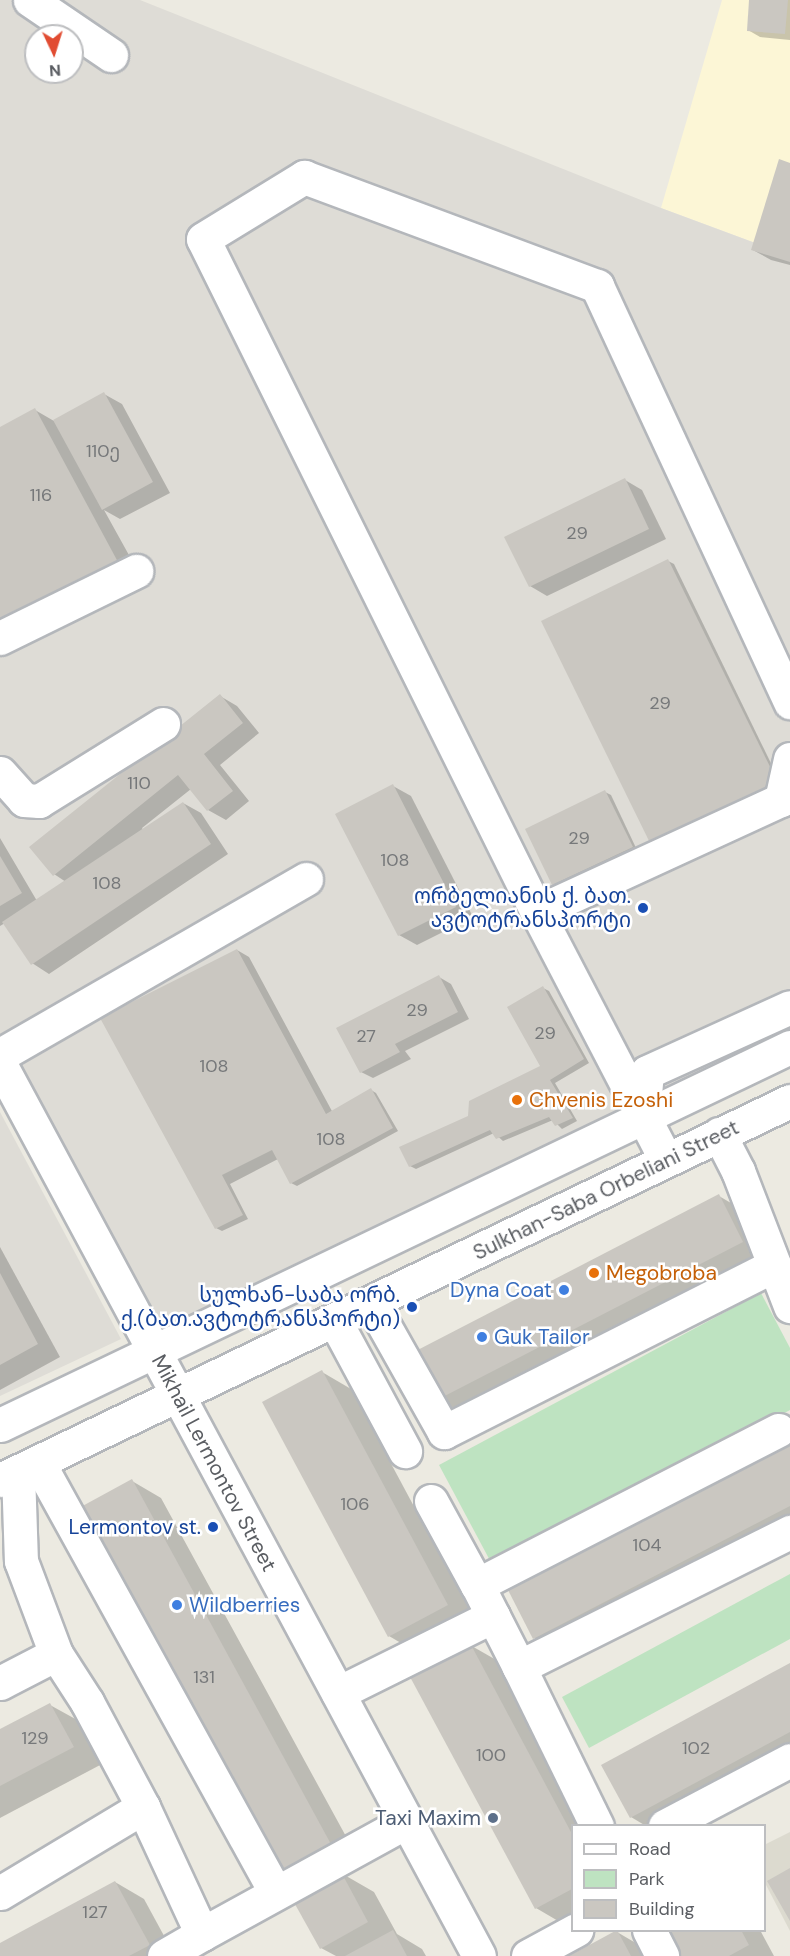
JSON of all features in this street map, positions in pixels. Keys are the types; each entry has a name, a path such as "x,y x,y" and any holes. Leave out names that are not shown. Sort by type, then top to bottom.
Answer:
{"street":[{"path":"30,0 111,56"},
{"path":"666,1160 537,912 203,239 304,177 597,286 790,702"},
{"path":"0,638 136,571"},
{"path":"0,773 24,800 39,801 163,724"},
{"path":"537,912 786,809 790,759"},
{"path":"0,1055 306,879"},
{"path":"643,1116 647,1072 790,1007"},
{"path":"0,1425 790,1047"},
{"name":"Mikhail Lermontov Street","path":"0,1064 479,1956"},
{"name":"Sulkhan-Saba Orbeliani Street","path":"19,1471 372,1304 790,1101"},
{"path":"719,1134 738,1171 790,1306"},
{"path":"372,1304 444,1432 774,1265"},
{"path":"335,1321 405,1451"},
{"path":"477,1585 778,1430"},
{"path":"19,1471 21,1561 56,1654 87,1702 143,1807 202,1934"},
{"path":"19,1471 276,1893"},
{"path":"431,1501 493,1616 596,1824"},
{"path":"519,1667 790,1532"},
{"path":"338,1693 493,1616"},
{"path":"0,1683 56,1654"},
{"path":"669,1824 790,1760"},
{"path":"0,1893 143,1807"},
{"path":"164,1956 406,1822"},
{"path":"528,1956 572,1932"},
{"path":"650,1932 663,1956"}],"shaded area":[{"path":"0,0 140,0 661,208 790,256 790,1038 159,1340 0,1053"},
{"path":"722,0 790,0 790,256 661,208"},
{"path":"0,1112 121,1339 0,1396"},
{"path":"790,1832 790,1931 766,1885 766,1844"}],"green space":[{"path":"761,1293 790,1348 790,1410 494,1568 439,1465"},
{"path":"790,1574 790,1639 589,1748 562,1697"}],"building":[{"path":"749,0 788,0 785,34 747,31"},
{"path":"779,159 790,163 790,262 751,250"},
{"path":"104,392 153,482 102,510 53,420"},
{"path":"35,408 118,562 0,622 0,427"},
{"path":"625,478 649,529 529,587 504,537"},
{"path":"668,559 779,785 652,847 541,621"},
{"path":"220,694 243,723 204,754 233,791 207,811 178,775 53,876 29,847"},
{"path":"393,784 456,907 398,936 335,814"},
{"path":"605,790 633,847 552,885 525,829"},
{"path":"183,802 211,844 31,965 2,922"},
{"path":"0,856 22,893 0,906"},
{"path":"237,949 326,1114 371,1088 393,1128 290,1184 272,1150 222,1175 243,1215 215,1229 100,1018"},
{"path":"439,975 458,1012 395,1044 400,1052 360,1073 336,1028"},
{"path":"543,986 584,1059 550,1080 573,1118 555,1126 549,1117 496,1139 490,1130 409,1167 399,1147 468,1116 469,1101 540,1066 507,1007"},
{"path":"719,1194 743,1242 433,1402 408,1355"},
{"path":"0,1273 38,1344 0,1365"},
{"path":"322,1370 448,1605 388,1637 262,1402"},
{"path":"790,1437 790,1506 533,1639 505,1584"},
{"path":"132,1479 332,1846 277,1876 77,1509"},
{"path":"470,1643 571,1832 571,1890 535,1909 409,1675"},
{"path":"790,1663 790,1732 630,1818 601,1765"},
{"path":"50,1703 74,1747 0,1786 0,1729"},
{"path":"790,1868 790,1921 767,1881"},
{"path":"340,1870 368,1922 320,1949 291,1897"},
{"path":"115,1881 150,1945 129,1956 0,1956 0,1943"},
{"path":"393,1930 407,1956 345,1956"},
{"path":"613,1932 618,1932 631,1956 569,1956"},
{"path":"663,1932 742,1932 749,1945 729,1956 676,1956"}],"place":[{"name":"ორბელიანის ქ. ბათ. ავტოტრანსპორტი","path":"643,908"},
{"name":"Chvenis Ezoshi","path":"517,1100"},
{"name":"Megobroba","path":"594,1273"},
{"name":"Dyna Coat","path":"564,1290"},
{"name":"სულხან-საბა ორბ. ქ.(ბათ.ავტოტრანსპორტი)","path":"412,1307"},
{"name":"Guk Tailor","path":"482,1337"},
{"name":"Lermontov st.","path":"213,1527"},
{"name":"Wildberries","path":"177,1605"},
{"name":"Taxi Maxim","path":"493,1818"}]}
